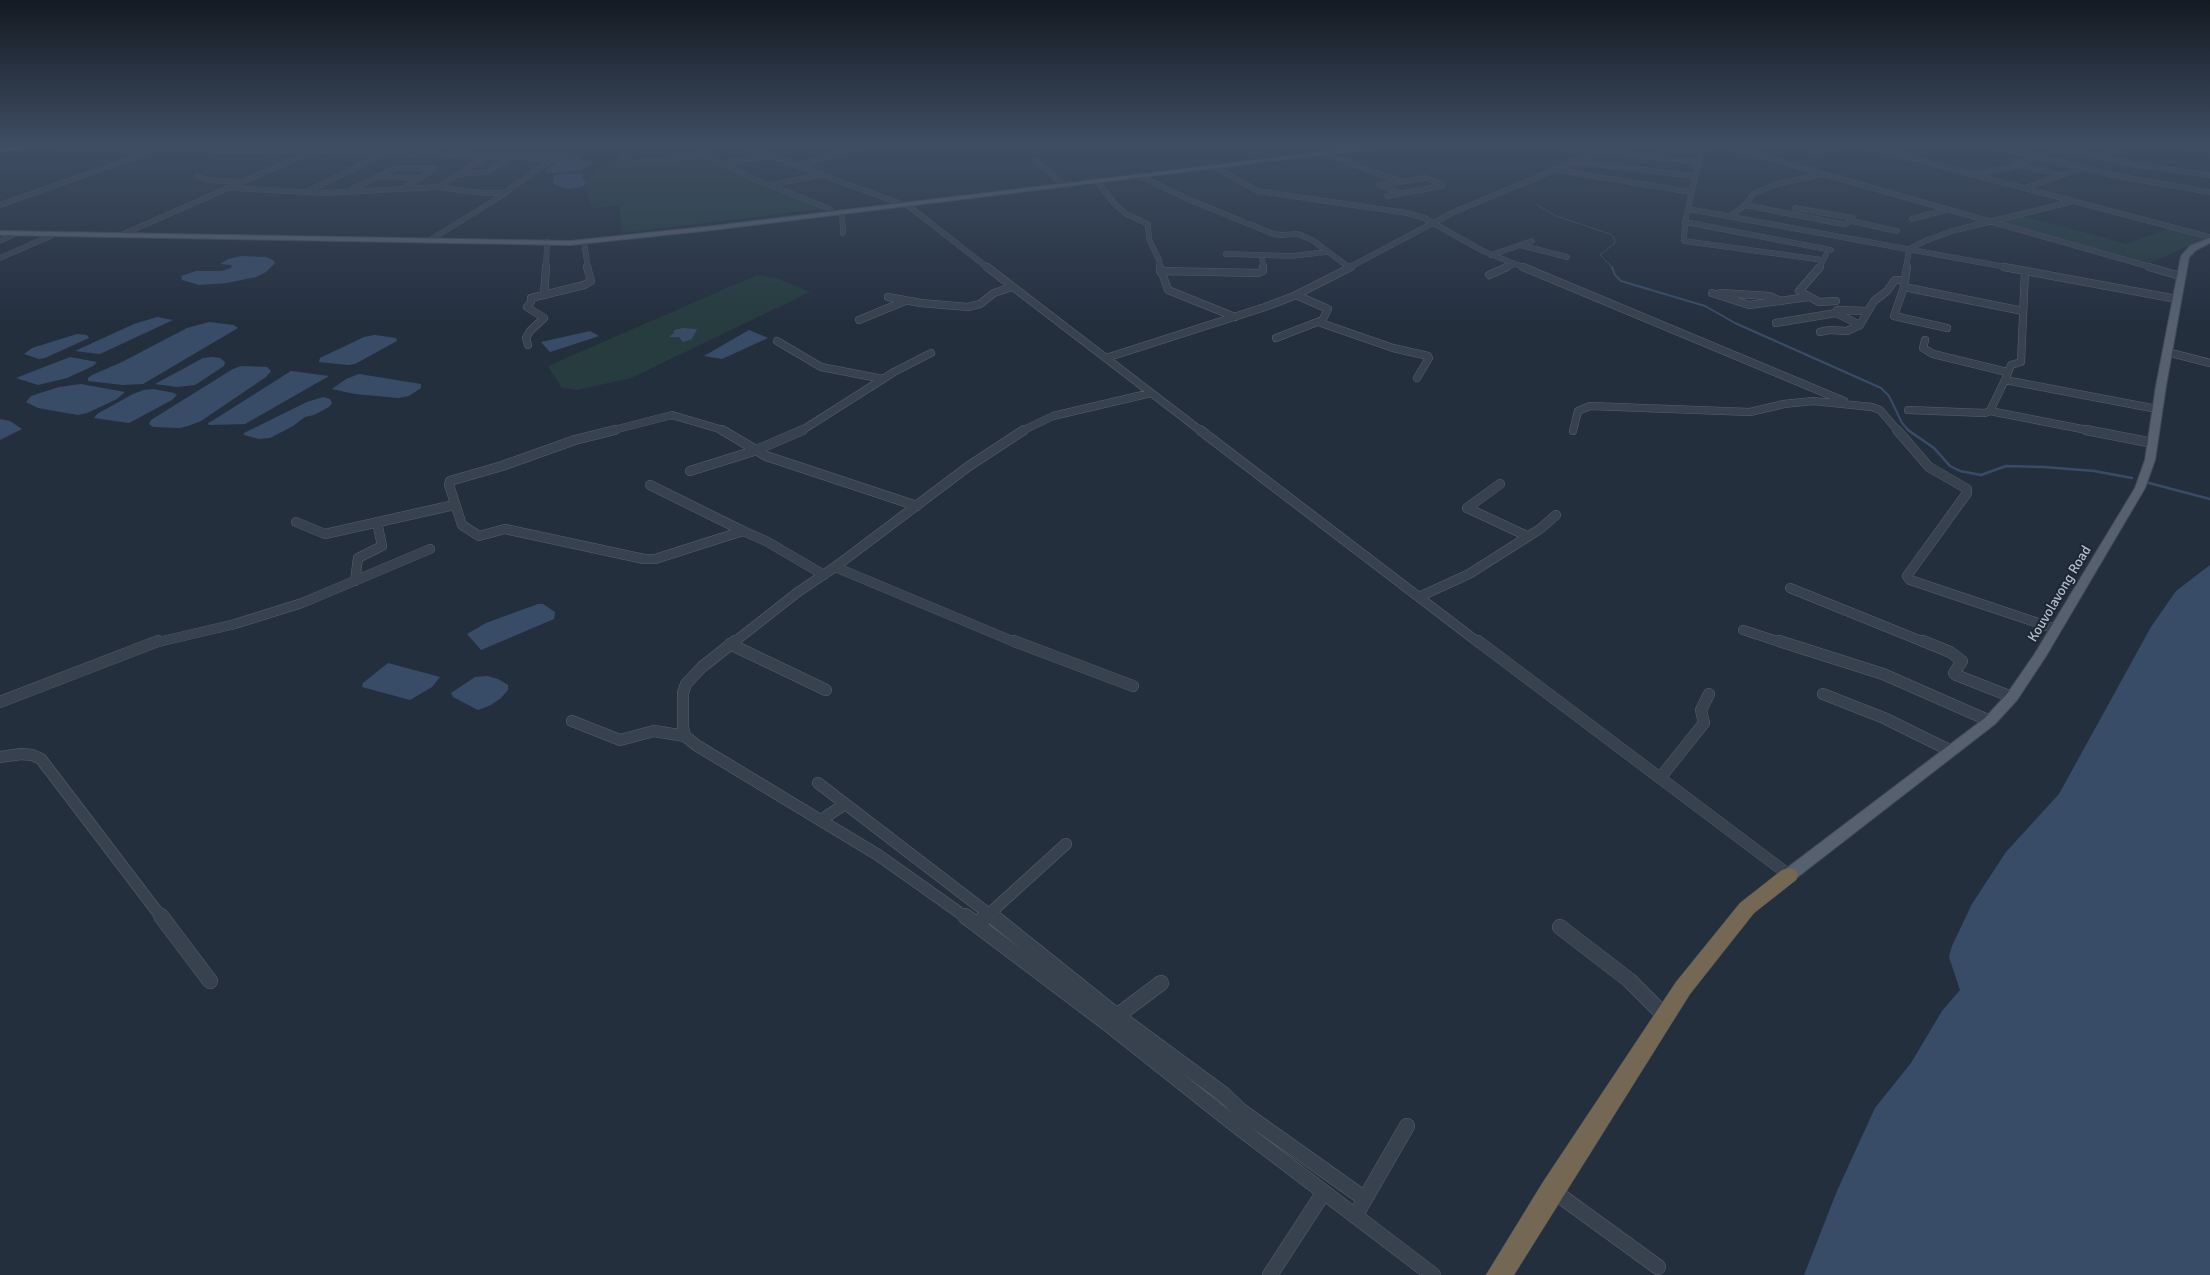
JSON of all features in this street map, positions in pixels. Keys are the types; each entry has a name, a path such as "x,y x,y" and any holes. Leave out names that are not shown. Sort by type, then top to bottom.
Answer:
{"highway":[{"path":"1499,1275 1683,988 1747,908 1789,875"}],"main road":[{"path":"0,233 584,242 916,202"},
{"name":"Kouvolavong Road","path":"1789,875 1990,721 2012,697 2056,629 2140,488 2150,460 2180,276 2186,253 2210,238"}],"street":[{"path":"121,235 196,202"},
{"path":"430,240 490,202"},
{"path":"814,202 830,209 832,213"},
{"path":"899,202 910,207 1419,597 1789,875"},
{"path":"1114,202 1126,214 1148,224 1149,239 1159,260 1160,271 1168,290 1235,317"},
{"path":"1196,202 1271,233 1280,235 1298,234 1350,268"},
{"path":"1336,202 1407,213 1434,223 1491,255 1854,406"},
{"path":"1106,358 1235,317 1296,295 1454,212 1477,202"},
{"path":"1683,250 1685,222 1689,202"},
{"path":"1920,202 2180,276"},
{"path":"1909,249 1925,241 1969,227 2068,202"},
{"path":"2080,202 2210,238"},
{"path":"1731,216 1746,203 1837,223 1846,224 1851,221 1898,231"},
{"path":"1688,208 2177,299"},
{"path":"1912,219 1946,210"},
{"path":"842,212 843,233"},
{"path":"1685,222 1831,250"},
{"path":"1957,223 1969,227"},
{"path":"0,241 16,233"},
{"path":"0,258 55,234"},
{"path":"1836,301 1819,302 1799,290 1819,269 1822,260 1840,236"},
{"path":"1491,255 1532,241"},
{"path":"1684,241 1822,260"},
{"path":"544,295 548,242"},
{"path":"528,345 526,338 530,331 544,318 526,306 531,302 531,298 590,283 591,275 584,254 584,242"},
{"path":"1520,245 1567,257"},
{"path":"1909,249 1904,284 1894,316 1947,328"},
{"path":"1226,254 1292,256 1326,252"},
{"path":"1160,271 1258,273 1263,271 1262,255"},
{"path":"1489,275 1516,264"},
{"path":"1990,411 2011,365 2021,362 2026,271"},
{"path":"1820,332 1846,331 1860,325 1874,301 1887,291 1895,280 1904,284 2023,310"},
{"path":"888,297 958,308 975,307 994,294 1012,286"},
{"path":"1782,301 1765,295 1712,293 1749,305 1782,301 1809,297"},
{"path":"1296,295 1328,308 1320,322"},
{"path":"858,320 905,301"},
{"path":"1776,323 1836,313 1838,310 1868,311"},
{"path":"1836,313 1860,325"},
{"path":"1276,338 1320,322 1393,348 1428,356 1429,358 1417,378"},
{"path":"1925,340 1923,348 1933,354 2007,372"},
{"path":"778,341 803,358 822,367 884,379"},
{"path":"2167,352 2210,363"},
{"path":"690,471 754,451 798,433 884,379 931,353"},
{"path":"2005,380 2157,409"},
{"path":"685,736 682,693 686,684 702,667 730,644 969,466 1030,426 1053,416 1151,393"},
{"path":"1573,431 1578,411 1590,406 1750,412 1798,402 1813,401 1880,410 1929,467 1937,474 1967,489 1967,493 1907,576 1910,580 2056,629"},
{"path":"1908,410 1977,414 1990,411 2153,443"},
{"path":"743,531 663,558 644,559 505,529 479,536 462,525 449,485 456,478 496,468 575,440 665,416 678,416 726,431 754,451 917,506"},
{"path":"1500,484 1467,508 1527,536"},
{"path":"650,485 766,541 824,574"},
{"path":"296,522 325,534 454,505"},
{"path":"1419,597 1469,574 1527,536 1540,530 1556,515"},
{"path":"355,581 358,558 382,546 377,522"},
{"path":"0,702 159,640 206,632 302,603 430,549"},
{"path":"835,567 1032,649 1133,686"},
{"path":"1790,588 1950,652 1962,661 1954,673 1956,675 2012,697"},
{"path":"1743,630 1883,674 1990,721"},
{"path":"730,644 826,690"},
{"path":"1660,778 1704,723 1701,710 1709,694"},
{"path":"1823,694 1884,718 1951,751"},
{"path":"572,721 620,740 654,731 685,736 696,745 878,855 976,926 1223,1094 1237,1117 1324,1192 1433,1275"},
{"path":"0,757 21,754 32,755 41,759 210,982"},
{"path":"818,783 989,914 1112,1020"},
{"path":"821,820 845,804"},
{"path":"976,926 1066,844"},
{"path":"1560,927 1629,980 1665,1016"},
{"path":"1112,1020 1161,982"},
{"path":"1237,1117 1366,1199"},
{"path":"1355,1216 1408,1126"},
{"path":"1552,1190 1658,1267"},
{"path":"1270,1275 1324,1192"}],"green space":[{"path":"591,202 811,202 822,209 622,233 619,206 593,208"},
{"path":"2023,216 2127,244 2170,228 2205,239 2147,264 2000,222"},
{"path":"757,275 776,278 810,292 631,378 577,390 562,388 548,366"}],"water":[{"path":"241,256 266,257 275,263 266,272 256,277 227,283 199,285 182,280 181,276 196,271 222,271 231,268 232,265 220,264 228,259"},
{"path":"157,317 173,320 100,354 75,351 134,324"},
{"path":"209,322 234,325 238,328 143,384 123,385 88,381 88,378 92,375 122,362 187,328"},
{"path":"683,328 697,329 692,339 683,342 679,337 669,337 674,333 674,330"},
{"path":"749,330 768,338 722,359 704,356"},
{"path":"590,331 599,336 550,352 541,342"},
{"path":"77,334 87,335 89,338 45,358 39,359 24,354 32,348"},
{"path":"375,335 396,338 397,341 355,364 319,362 320,358 364,337"},
{"path":"70,357 97,362 93,366 67,378 38,385 16,378"},
{"path":"203,358 220,358 225,362 224,366 195,385 177,387 155,384"},
{"path":"241,366 267,367 271,371 266,377 201,421 180,428 153,427 149,424 151,420 233,369"},
{"path":"291,371 329,376 245,424 209,425 208,423"},
{"path":"359,374 421,384 421,388 409,396 398,398 355,394 332,389 346,379"},
{"path":"81,384 125,392 117,399 87,413 78,415 38,408 26,402 31,396 59,387"},
{"path":"153,389 177,395 172,400 129,423 94,418 97,414 133,394"},
{"path":"323,397 330,399 332,403 329,407 314,415 305,417 293,426 270,438 259,439 244,435 244,433 307,402"},
{"path":"0,419 10,421 22,429 0,440"},
{"path":"2210,565 2210,1275 1804,1275 1837,1191 1875,1108 1911,1063 1942,1011 1960,990 1949,957 1952,946 1972,904 2006,852 2059,794 2151,627 2176,591"},
{"path":"538,604 543,604 555,612 554,619 481,650 467,634 486,623"},
{"path":"388,663 440,677 432,687 410,700 362,687 363,683"},
{"path":"487,676 498,679 508,685 508,690 491,705 478,710 453,697 451,693 475,677"}],"waterway":[{"path":"1537,205 1556,216 1610,234 1614,238 1615,243 1600,255 1612,267"},
{"path":"1612,267 1615,275 1621,281 1705,306 1735,323 1881,388 1889,396 1902,423 1908,430"},
{"path":"1908,430 1934,448 1950,466 1960,471 1981,475 2006,466 2044,467 2094,471 2132,478"},
{"path":"2149,483 2210,499"}]}
